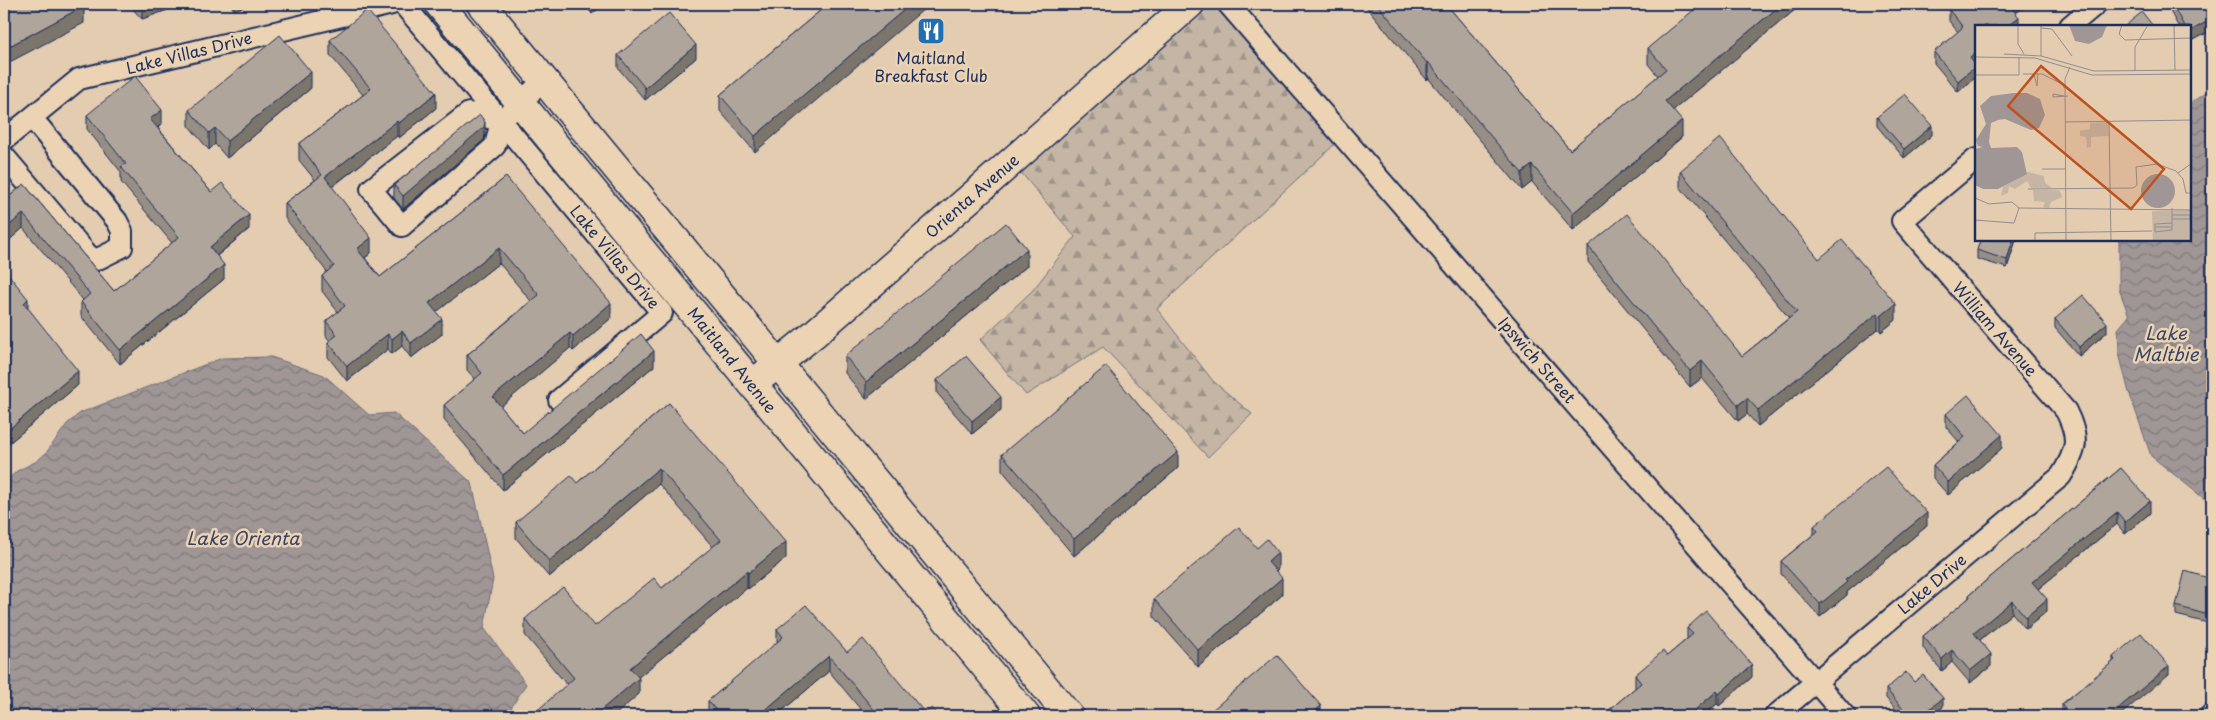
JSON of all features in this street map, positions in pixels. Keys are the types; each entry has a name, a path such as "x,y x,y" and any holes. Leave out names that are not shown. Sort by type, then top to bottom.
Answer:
{"main road":[{"name":"Maitland Avenue","path":"439,4 1026,716"},
{"name":"Maitland Avenue","path":"481,4 779,362 961,588 1068,716"},
{"name":"Orienta Avenue","path":"752,385 896,263 1190,4"}],"street":[{"name":"Lake Villas Drive","path":"4,140 80,79 392,4"},
{"name":"Lake Villas Drive","path":"403,4 662,313 559,400"},
{"name":"Ipswich Street","path":"1228,4 1845,716"},
{"path":"2071,25 2096,4"},
{"path":"502,121 469,113 371,189 402,226 495,146 502,121 544,80"},
{"path":"4,156 88,255 96,260 122,247 122,231 117,221 32,118"},
{"name":"William Avenue","path":"1975,160 1902,221 2066,412 2074,427 2076,443"},
{"name":"Lake Drive","path":"1776,716 2061,476 2073,457 2076,443"}],"green space":[{"path":"1207,4 1215,4 1336,143 1157,309 1213,381 1252,414 1208,457 1103,347 1026,395 980,340 1032,291 1075,237 1019,170"}],"water":[{"name":"Lake Maltbie","path":"2212,89 2212,505 2151,456 2128,389 2119,353 2118,329 2129,316 2119,289 2119,241 2191,241 2191,103"},
{"name":"Lake Orienta","path":"271,357 324,375 369,415 394,413 472,483 493,579 484,628 526,684 506,716 4,716 4,483 17,471 37,461 46,453 67,424 80,413 222,358"}],"building":[{"path":"4,4 83,4 84,6 4,49"},
{"path":"828,4 911,4 755,136 720,95"},
{"path":"1377,4 1446,4 1570,150 1666,69 1648,48 1701,4 1782,4 1665,101 1682,121 1573,213 1532,165 1522,173"},
{"path":"1955,4 2014,4 2010,6 2019,17 2008,25 1975,25 1975,54 1970,58 1975,67 1958,81 1934,52 1963,27 1949,10"},
{"path":"2172,4 2212,4 2212,19 2191,30 2191,25 2183,25"},
{"path":"367,10 436,93 399,123 397,121 325,177 371,238 357,249 380,277 506,177 611,303 573,336 570,333 493,397 523,433 641,334 654,351 503,475 444,405 482,373 467,355 539,295 499,248 429,303 442,319 411,343 402,331 392,339 388,334 347,366 328,342 337,335 326,321 345,306 322,276 334,266 285,203 322,175 299,144 371,89 330,40"},
{"path":"2142,12 2152,25 2126,25"},
{"path":"669,13 696,45 645,88 618,55"},
{"path":"280,35 311,72 227,141 215,128 209,133 189,110"},
{"path":"135,76 162,110 150,119 211,192 222,183 249,215 210,247 224,265 120,350 81,302 90,294 23,214 4,230 4,201 24,184 114,291 179,237 121,167 126,164 87,115"},
{"path":"1905,94 1932,126 1904,149 1877,117"},
{"path":"480,115 485,122 484,127 403,196 394,185"},
{"path":"1720,138 1819,259 1842,240 1896,304 1881,316 1878,313 1758,410 1747,398 1738,405 1702,361 1690,371 1588,246 1627,214 1742,356 1797,312 1680,171"},
{"path":"1006,223 1027,249 866,382 845,356"},
{"path":"1980,241 2013,241 2007,260 1977,250"},
{"path":"4,269 28,299 24,303 78,371 8,430 4,425"},
{"path":"2083,295 2107,323 2079,347 2055,319"},
{"path":"966,356 1001,397 972,421 937,380"},
{"path":"1106,366 1178,452 1074,539 1002,454"},
{"path":"1968,395 2002,435 1948,482 1933,465 1965,437 1946,414"},
{"path":"669,403 786,542 748,573 747,571 630,668 639,678 594,716 531,716 574,678 525,619 563,587 595,626 654,578 662,588 721,540 659,468 549,561 516,522 571,476 577,483"},
{"path":"1886,467 1927,513 1845,580 1847,582 1820,604 1781,561 1818,531 1814,526"},
{"path":"2121,468 2150,501 2125,522 2117,512 2032,582 2047,599 2026,617 2012,601 1974,633 1991,654 1970,671 1952,650 1942,659 1923,636 1970,597 1969,595"},
{"path":"1239,527 1257,548 1267,539 1278,553 1268,562 1282,578 1198,650 1154,599"},
{"path":"2185,571 2212,579 2212,616 2176,606"},
{"path":"806,605 847,652 863,639 925,713 932,708 939,716 871,716 876,712 829,656 758,716 721,716 708,701 783,637 777,629"},
{"path":"1706,611 1752,665 1719,694 1717,691 1688,716 1602,716 1641,683 1635,675 1663,651 1667,656 1693,634 1687,628"},
{"path":"2141,633 2169,666 2109,716 2056,716 2065,708 2062,704 2115,660 2113,657"},
{"path":"1277,655 1321,706 1309,716 1205,716"},
{"path":"1906,672 1914,682 1923,675 1943,698 1921,716 1909,716 1886,689"}],"place":[{"name":"Maitland Breakfast Club","path":"931,31"}]}
